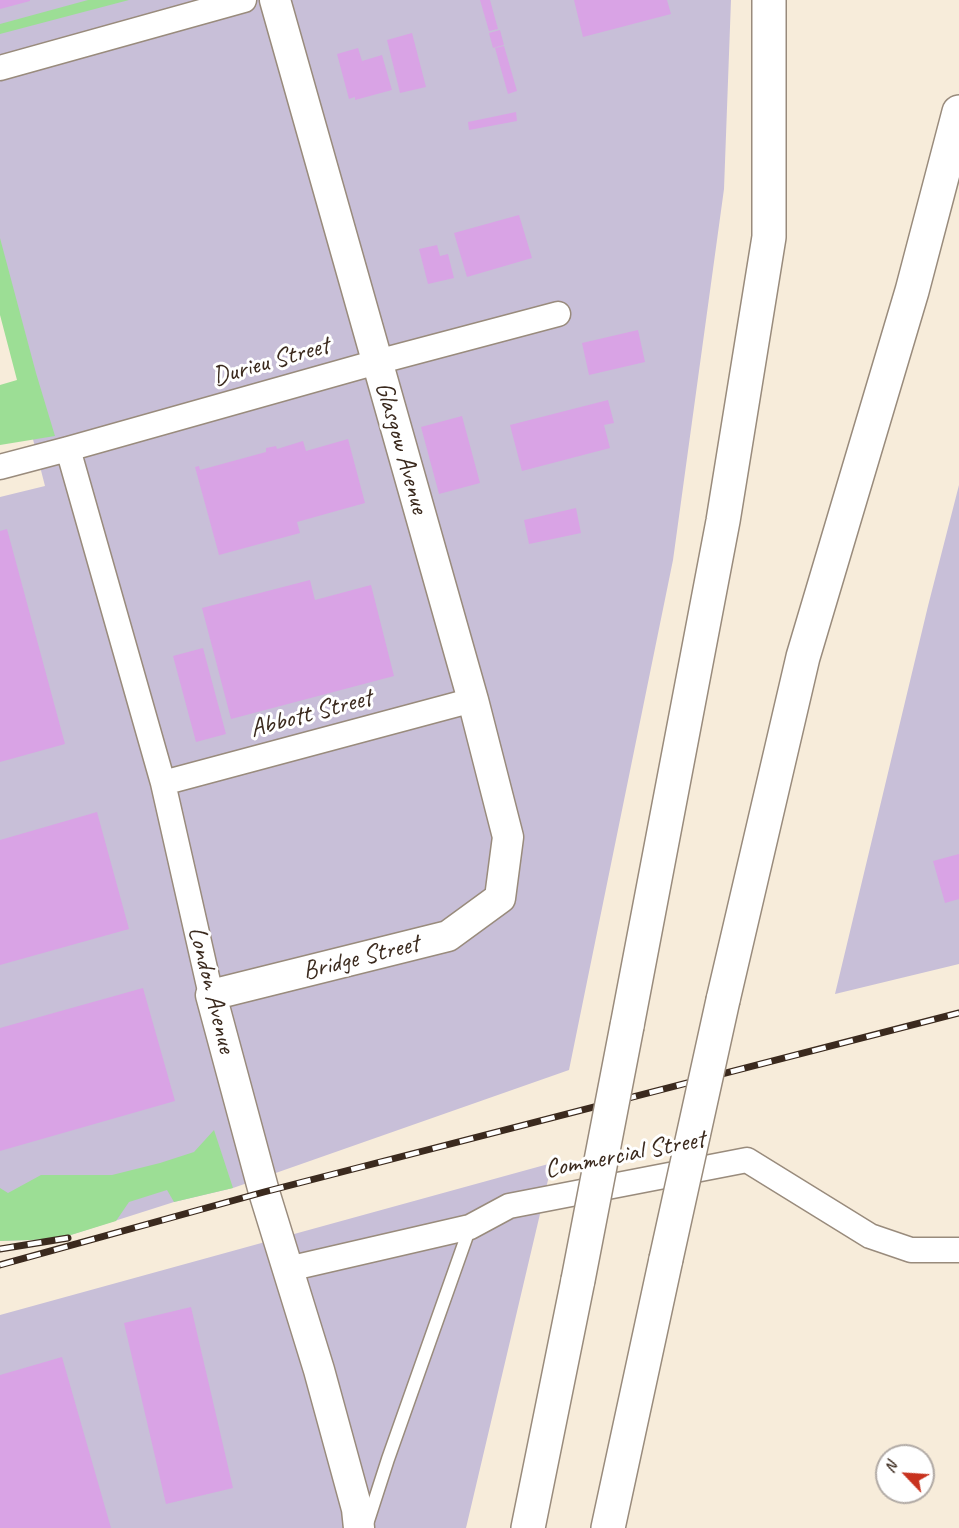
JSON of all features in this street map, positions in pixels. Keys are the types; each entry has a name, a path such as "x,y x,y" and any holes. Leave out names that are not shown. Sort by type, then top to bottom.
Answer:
{"highway":[{"path":"528,1528 578,1280 723,521 769,237 769,0"},
{"path":"608,1528 723,1000 803,657 912,291 959,111"}],"street":[{"path":"0,68 244,0"},
{"name":"Glasgow Avenue","path":"275,0 473,700 508,837 500,898"},
{"name":"Durieu Street","path":"0,467 558,314"},
{"name":"London Avenue","path":"68,449 163,783 211,995 264,1192 322,1380 357,1509 359,1528"},
{"name":"Abbott Street","path":"163,783 473,700"},
{"name":"Bridge Street","path":"211,995 448,936 500,898"},
{"name":"Commercial Street","path":"288,1269 470,1227 509,1206 747,1160 870,1236 911,1250 959,1250"}],"lane":[{"path":"367,1528 470,1227"}],"shaded area":[{"path":"0,0 731,0 724,189 673,560 569,1070 233,1188 174,1202 58,1239 0,1241 0,497 45,486 0,311"},
{"path":"959,485 959,964 835,994 928,606"},
{"path":"552,1163 466,1528 0,1528 0,1315"}],"green space":[{"path":"88,0 129,0 0,34 0,24"},
{"path":"0,238 55,436 0,445 0,385 17,380 0,315"},
{"path":"214,1130 233,1188 174,1202 167,1190 129,1202 116,1221 58,1239 0,1241 0,1188 8,1193 41,1175 112,1175 160,1163 194,1152"}],"building":[{"path":"0,0 30,0 30,1 0,9"},
{"path":"480,0 490,0 498,29 489,31"},
{"path":"574,0 667,0 671,14 583,37"},
{"path":"500,30 504,45 493,48 489,33"},
{"path":"412,33 426,87 400,93 387,40"},
{"path":"504,46 517,91 508,94 495,48"},
{"path":"358,48 362,61 382,55 392,90 355,100 355,97 349,99 337,54"},
{"path":"516,112 517,121 469,130 468,122"},
{"path":"519,215 532,258 467,277 454,233"},
{"path":"437,245 440,256 448,254 454,278 428,284 419,249"},
{"path":"638,330 645,362 589,375 582,343"},
{"path":"608,400 614,423 604,425 610,448 522,471 510,425"},
{"path":"462,416 480,483 439,494 421,427"},
{"path":"348,439 365,503 297,522 300,533 219,555 195,467 199,466 200,470 266,452 266,448 276,446 277,449 303,441 306,451"},
{"path":"576,508 581,533 529,544 524,520"},
{"path":"7,529 65,744 0,762 0,531"},
{"path":"310,580 315,600 371,585 394,676 231,719 202,608"},
{"path":"203,648 226,734 196,742 173,656"},
{"path":"97,812 129,929 0,965 0,840"},
{"path":"959,854 959,899 945,903 933,861"},
{"path":"143,988 175,1101 0,1151 0,1028"},
{"path":"191,1307 233,1488 166,1504 124,1323"},
{"path":"62,1357 111,1528 0,1528 0,1375"}],"railway":[{"path":"0,1265 264,1192 959,1013"},
{"path":"0,1249 68,1238"}]}
